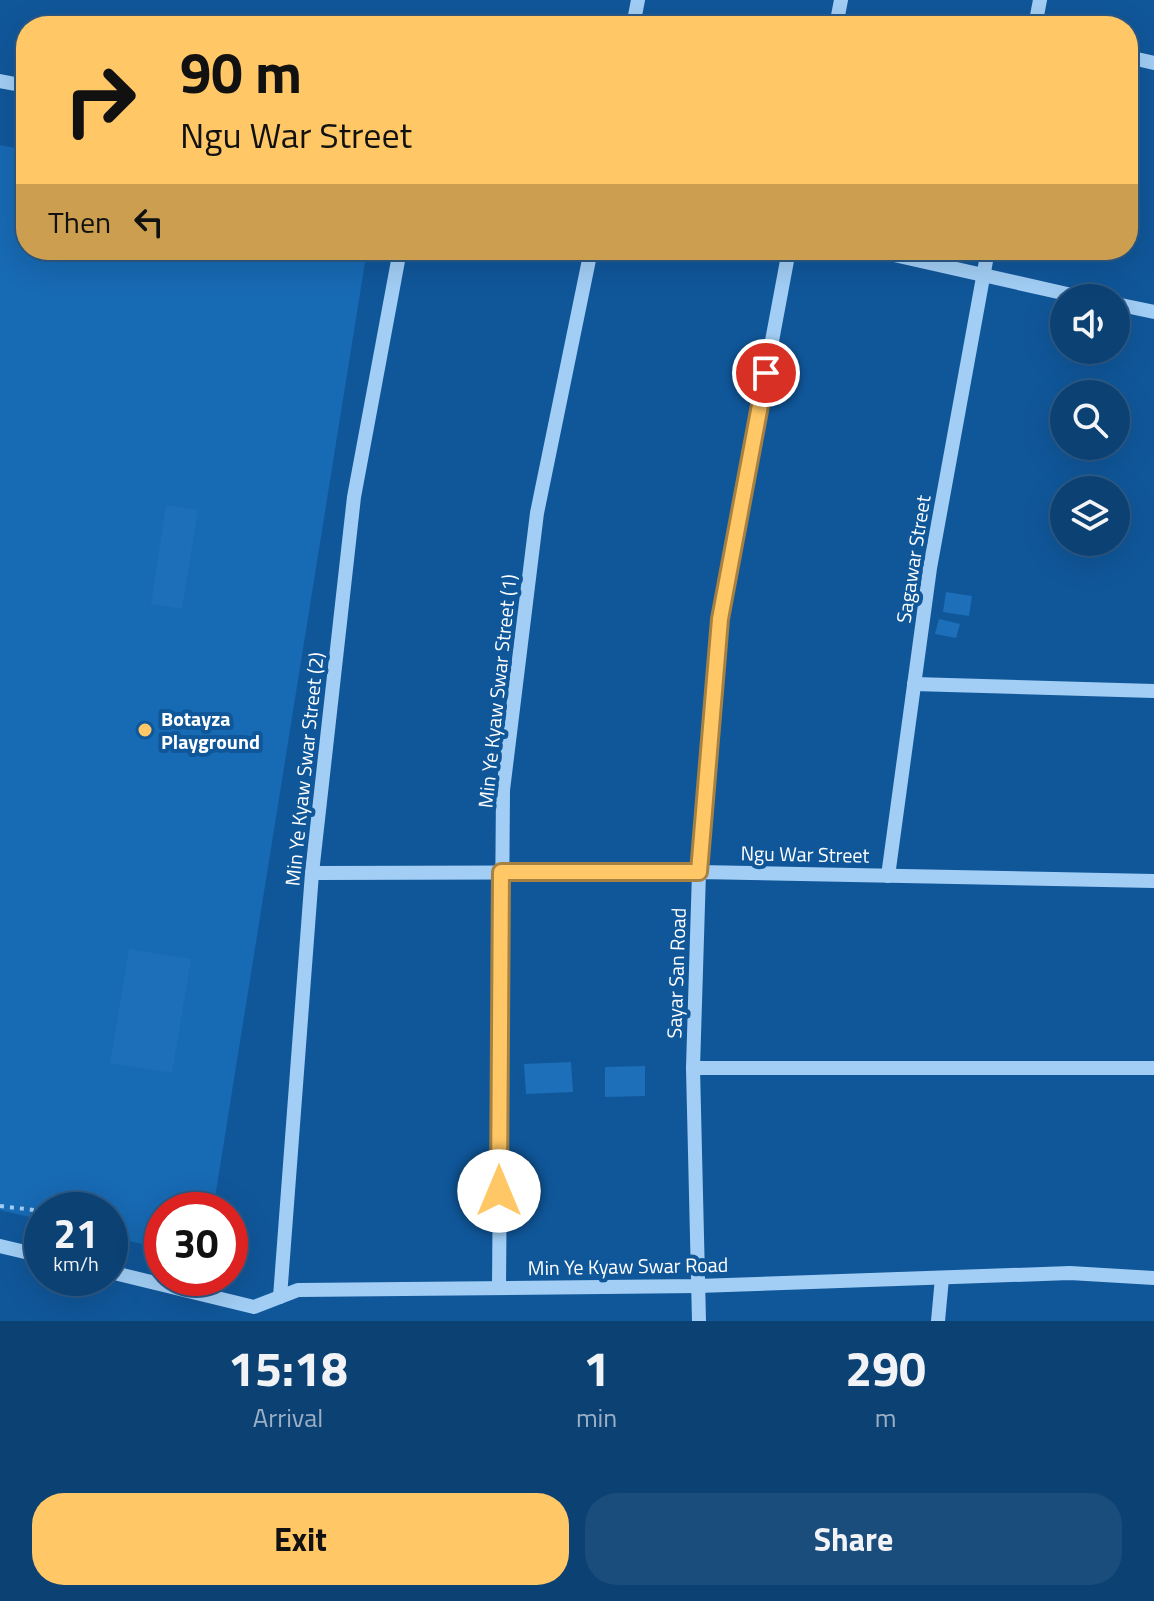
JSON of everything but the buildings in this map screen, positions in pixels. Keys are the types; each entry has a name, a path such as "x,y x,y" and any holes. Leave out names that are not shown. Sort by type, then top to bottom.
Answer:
{"street":[{"name":"Min Ye Kyaw Swar Street (2)","path":"280,1297 312,873 354,497 398,260"},
{"name":"Min Ye Kyaw Swar Street (1)","path":"499,1287 503,790 537,513 589,260"},
{"name":"Sayar San Road","path":"699,1321 693,1068 699,872 720,619 787,260"},
{"path":"913,260 1050,291"},
{"name":"Sagawar Street","path":"888,876 930,568 986,260"},
{"path":"1130,307 1154,312"},
{"path":"914,684 1154,691"},
{"name":"Ngu War Street","path":"312,873 699,872 1154,881"},
{"path":"693,1068 1154,1068"},
{"path":"0,1246 24,1252"},
{"name":"Min Ye Kyaw Swar Road","path":"128,1277 254,1314 280,1297 298,1290 698,1286 1070,1273 1154,1278"},
{"path":"938,1321 942,1278"}],"path":[{"path":"0,1206 24,1209"}],"shaded area":[{"name":"Botayza Playground","path":"0,145 16,148 16,260 365,260 216,1192 144,1192 144,1244 128,1240 128,1192 24,1192 24,1216 0,1210"}],"place":[{"name":"Botayza Playground","path":"145,730"}],"route":[{"path":"499,1191 501,872 699,872 720,619 766,373"}]}
